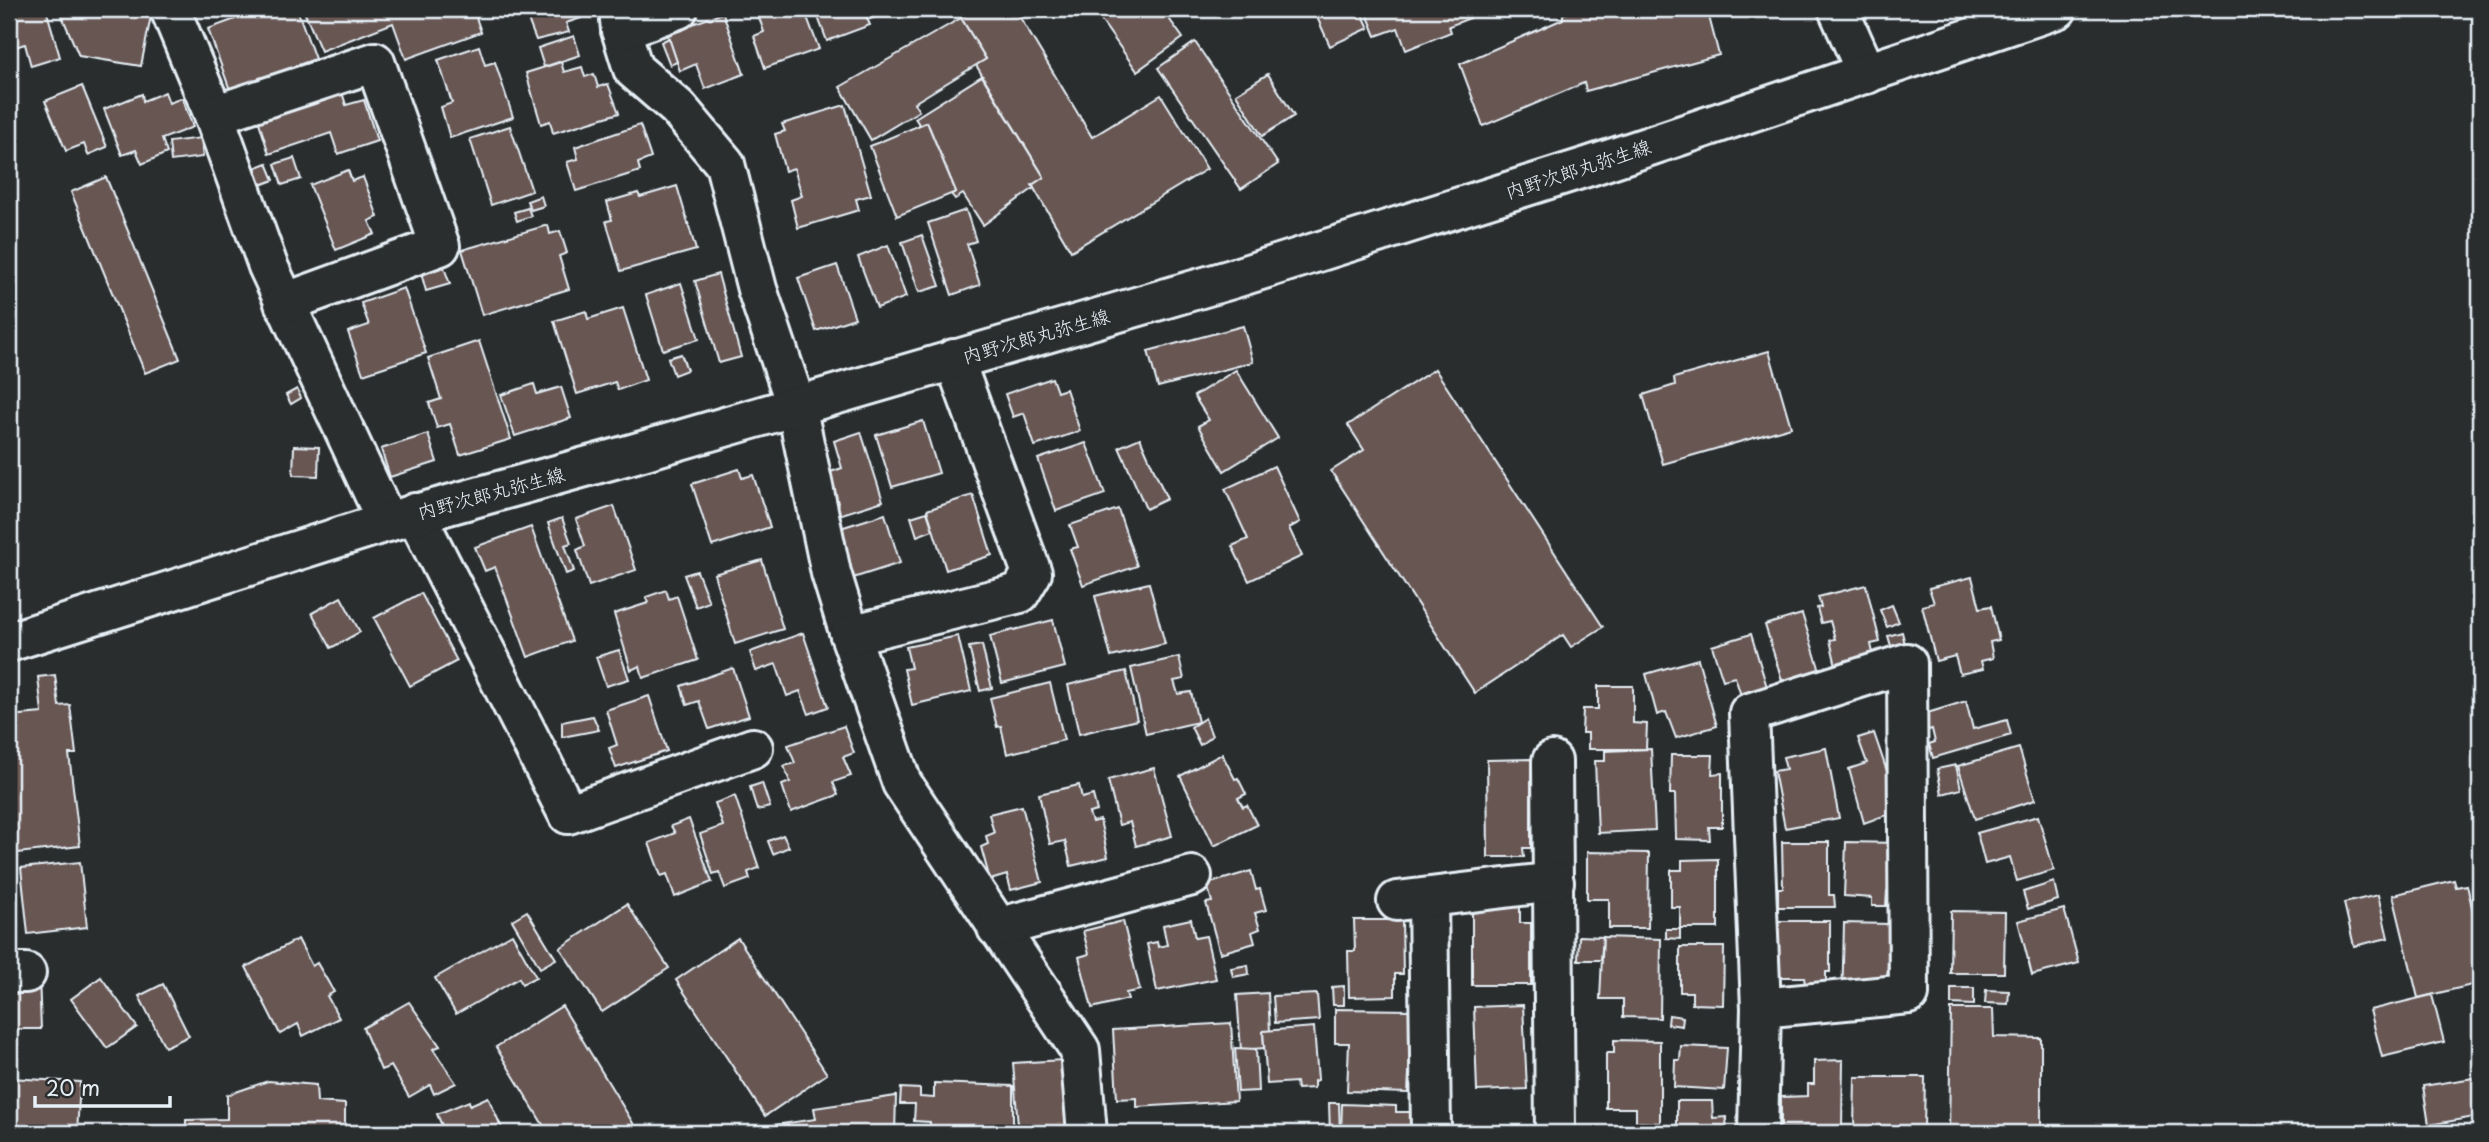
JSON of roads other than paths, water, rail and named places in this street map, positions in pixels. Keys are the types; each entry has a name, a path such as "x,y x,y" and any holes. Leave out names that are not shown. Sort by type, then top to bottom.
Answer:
{"street":[{"path":"170,9 214,115 284,303 401,518 568,814 753,748"},
{"path":"678,9 620,19 633,69 678,108 725,163 757,289 796,405 831,573 902,783 1080,1050 1087,1133"},
{"path":"1838,9 1867,74"},
{"name":"内野次郎丸弥生線","path":"9,642 401,518 632,454 1258,270 1590,166 2057,9"},
{"path":"214,115 375,62 440,246 284,303"},
{"path":"850,635 1020,593 1032,573 954,359"},
{"path":"1758,1133 1760,1008 1749,713 1907,663 1909,994 1760,1008"},
{"path":"1552,761 1555,1133"},
{"path":"997,928 1192,876"},
{"path":"1431,1133 1413,899 1553,882"}]}
